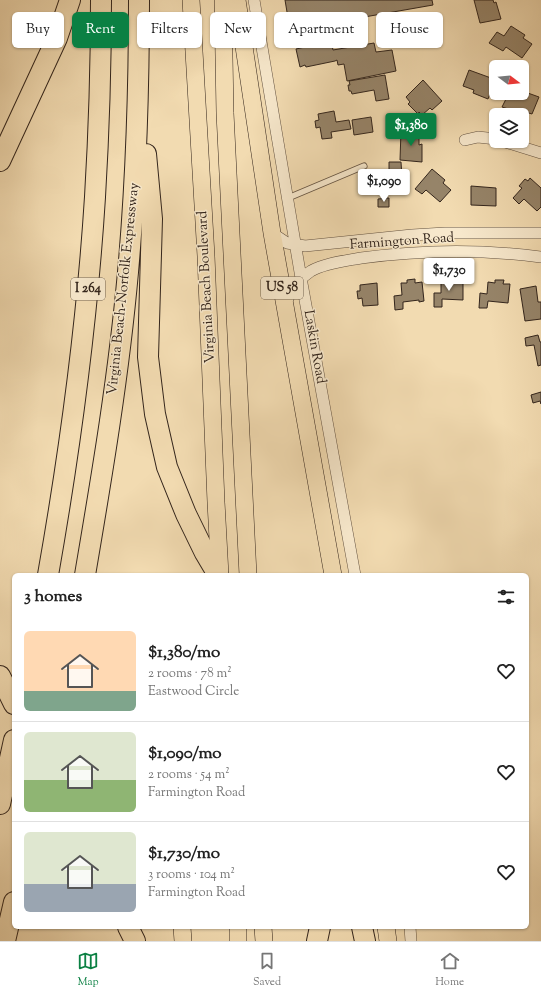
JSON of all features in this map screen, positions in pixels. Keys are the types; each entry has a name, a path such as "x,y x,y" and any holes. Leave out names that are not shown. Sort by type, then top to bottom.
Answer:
{"highway":[{"path":"0,161 57,38 70,0"},
{"name":"I 264","path":"48,573 62,495 89,278 99,120 101,0"},
{"name":"Virginia Beach-Norfolk Expressway","path":"85,573 101,482 128,274 137,145 140,0"},
{"path":"139,71 152,219 148,357 155,414 167,467 186,514 205,553 218,573"},
{"path":"0,676 12,700"},
{"path":"0,804 12,749"},
{"path":"5,941 12,911"},
{"path":"129,929 135,941"},
{"path":"317,941 320,929"},
{"path":"362,929 365,941"}],"main road":[{"name":"Virginia Beach Boulevard","path":"191,0 206,256 219,573"},
{"name":"Virginia Beach Boulevard","path":"222,0 225,114 248,573"},
{"name":"Laskin Road","path":"237,0 272,233 333,573"},
{"path":"182,929 183,941"},
{"path":"238,929 238,941"},
{"path":"263,929 264,941"},
{"path":"386,929 388,941"}],"street":[{"name":"Laskin Road","path":"254,0 301,278 355,573"},
{"path":"465,140 478,137 489,138"},
{"path":"525,148 541,153"},
{"name":"Farmington Road","path":"272,233 280,240 288,244 305,246 445,233 541,233"},
{"name":"Farmington Road","path":"285,305 289,294 301,278 312,270 348,260 430,252 483,252 541,257"},
{"path":"410,929 411,941"}],"lane":[{"path":"288,198 364,166"}],"building":[{"path":"285,0 432,0 433,5 393,12 376,12 376,15 368,16 368,12 287,12"},
{"path":"474,0 493,0 494,3 496,2 501,19 480,23"},
{"path":"511,26 525,35 523,38 532,44 522,58 506,47 503,51 489,43 497,32 504,36"},
{"path":"374,43 376,52 392,50 396,71 347,81 344,64 338,65 337,60 300,67 296,49 333,48 333,50 345,48 368,48 368,44"},
{"path":"469,70 489,77 488,99 473,93 474,90 463,86"},
{"path":"385,75 389,99 376,101 374,90 352,94 351,91 349,91 349,81"},
{"path":"423,80 442,101 432,110 430,108 422,115 419,112 418,114 408,104 410,102 406,97"},
{"path":"529,93 539,97 532,114 529,113 529,108 502,107 506,100 529,100"},
{"path":"334,111 336,122 349,120 351,129 331,132 332,138 322,139 320,127 316,128 315,121 319,120 318,114"},
{"path":"371,117 373,132 354,135 352,120"},
{"path":"401,131 419,131 419,145 422,144 422,162 400,160"},
{"path":"389,162 401,162 402,177 389,177"},
{"path":"432,169 445,180 443,183 451,190 440,202 426,190 422,194 415,189"},
{"path":"530,178 541,188 541,207 537,211 524,199 519,204 513,198 522,188 519,186 525,179 528,181"},
{"path":"471,186 496,188 496,206 471,205"},
{"path":"389,198 389,207 378,207 378,199"},
{"path":"415,279 415,283 422,282 424,301 419,302 419,300 403,302 403,309 395,310 394,296 402,295 401,283 407,283 407,280"},
{"path":"447,279 456,279 456,282 463,282 463,300 442,299 442,307 434,307 434,293 441,293 441,281 447,282"},
{"path":"495,280 504,280 503,284 510,284 508,303 488,301 487,308 479,308 480,293 487,294 488,282 495,283"},
{"path":"377,283 378,305 363,306 362,298 358,299 357,291 360,291 360,285"},
{"path":"536,286 538,302 541,302 541,319 525,321 520,289"},
{"path":"538,335 541,342 541,365 538,366 534,345 526,346 525,338"},
{"path":"541,392 541,404 540,401 533,403 531,395"}]}
